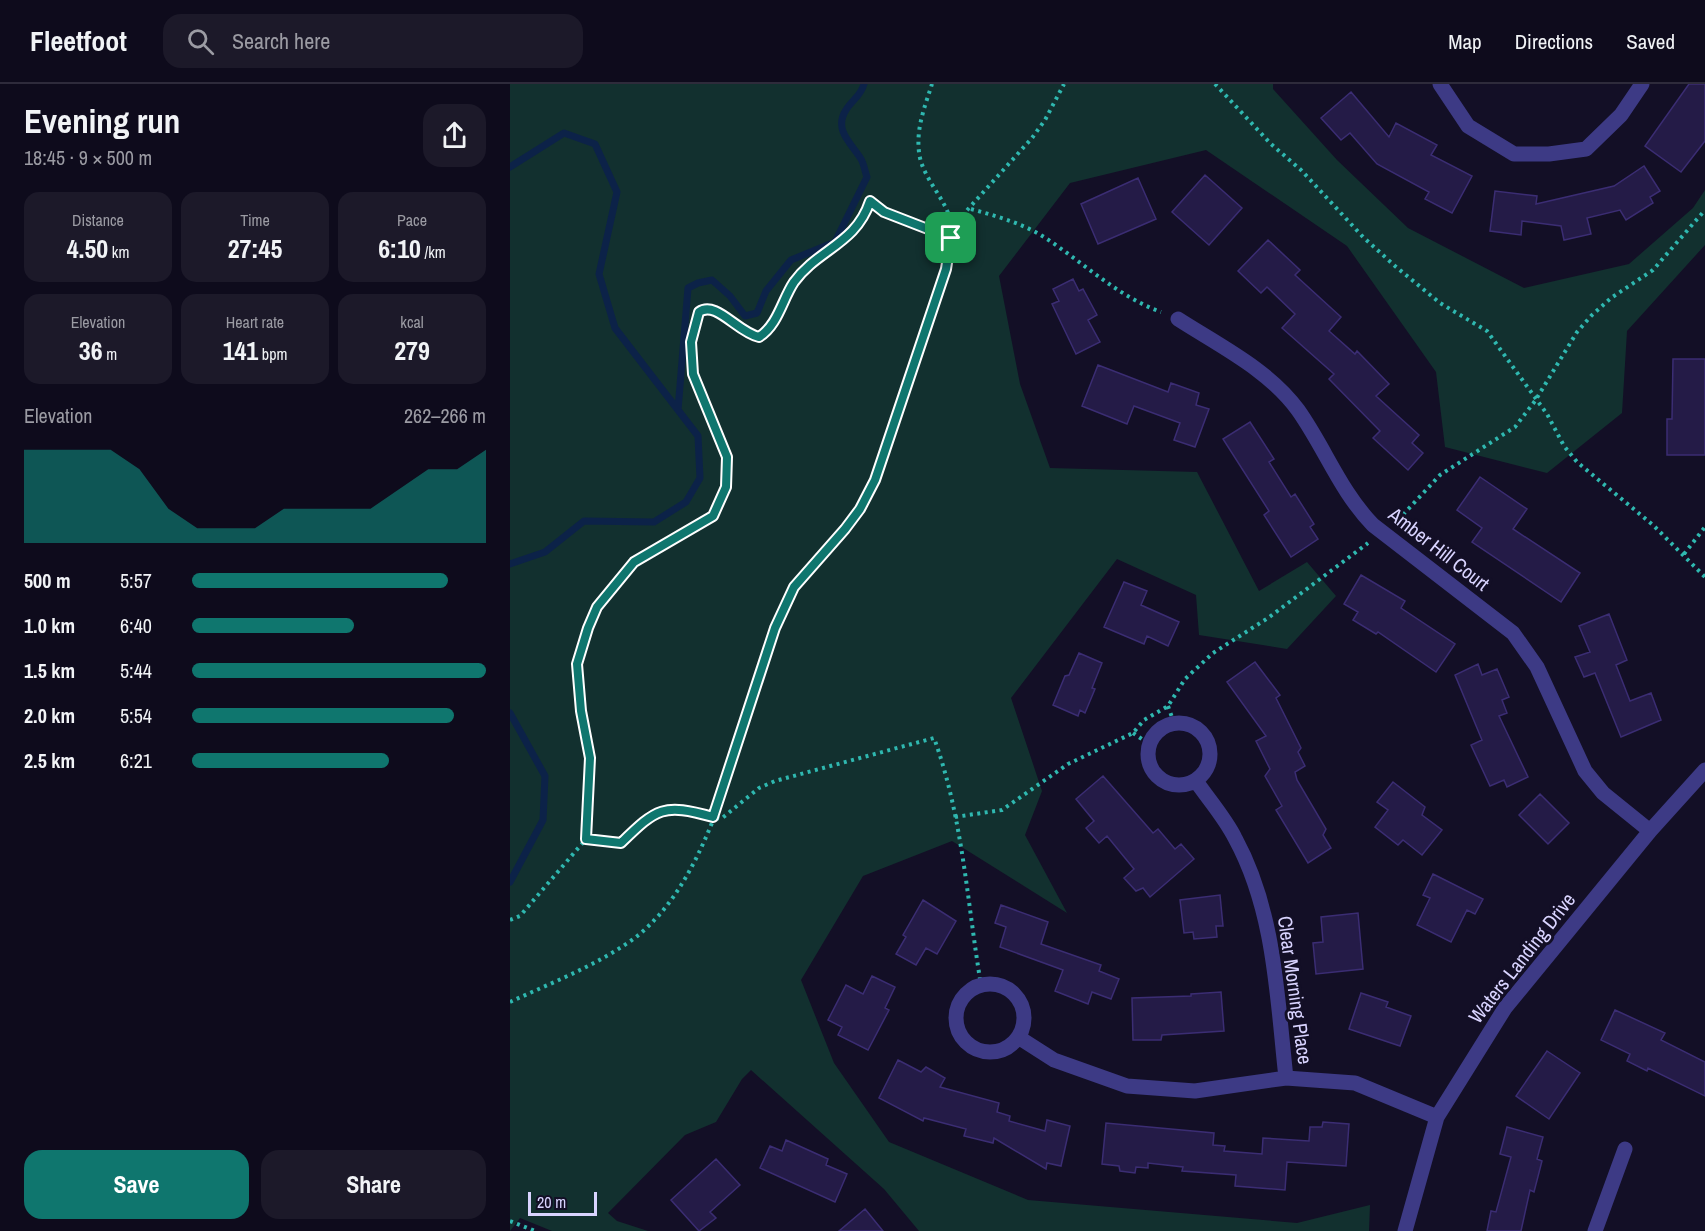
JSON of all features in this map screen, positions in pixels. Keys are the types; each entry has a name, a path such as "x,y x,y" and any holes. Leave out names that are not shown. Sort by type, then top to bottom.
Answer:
{"street":[{"path":"1440,84 1468,126 1514,154 1549,154 1586,149 1621,115 1642,84"},
{"name":"Amber Hill Court","path":"1178,319 1273,381 1298,411 1341,487 1358,510 1373,525 1513,633 1537,667 1585,771 1603,793 1650,831"},
{"path":"1174,723 1195,727 1209,743 1209,765 1196,781 1178,786 1160,779 1149,764 1149,744 1159,730 1174,723"},
{"name":"Waters Landing Drive","path":"1405,1231 1437,1117 1505,1008 1650,831 1705,770"},
{"name":"Clear Morning Place","path":"1196,781 1235,837 1258,890 1271,944 1286,1078"},
{"path":"993,984 1014,994 1024,1014 1018,1037 1002,1050 980,1051 962,1038 957,1029 958,1007 963,998 981,985 993,984"},
{"path":"1018,1037 1054,1060 1127,1086 1195,1091 1286,1078 1354,1083 1437,1117"},
{"path":"1595,1231 1625,1149"}],"path":[{"path":"510,1002 597,960 633,939 651,923 685,878 702,848 784,608 794,587 860,509 875,480 946,269 951,238 952,227 945,206 921,164 919,151 920,126 932,84"},
{"path":"952,227 971,209 1032,138 1045,120 1064,84"},
{"path":"1215,84 1270,144 1301,170 1387,259 1440,303 1487,331 1535,401 1547,414 1564,446 1577,462 1684,554 1705,577"},
{"path":"510,920 520,916 586,839 590,758 581,711 577,664 597,607 634,562 713,516 726,487 727,457 693,374 691,342 699,312 705,308 713,308 738,327 759,337 772,324 795,282 811,265 847,238 864,219 870,201 884,212 951,238"},
{"path":"971,209 1017,223 1043,237 1134,302 1178,319"},
{"path":"1398,521 1440,475 1515,427 1535,401 1577,332 1591,316 1611,298 1653,270 1705,210"},
{"path":"1684,554 1705,527"},
{"path":"955,817 1002,810 1068,764 1133,733 1143,720 1168,706 1185,679 1213,653 1268,618 1369,543"},
{"path":"1168,706 1174,723"},
{"path":"1133,733 1149,744"},
{"path":"586,839 621,843 649,816 674,809 721,819 759,788 934,738 946,775 964,854 981,985"},
{"path":"510,1221 535,1231"}],"green space":[{"path":"510,84 1273,84 1273,89 1337,160 1408,228 1524,288 1629,264 1693,208 1705,190 1705,245 1627,331 1622,413 1547,473 1445,447 1436,372 1347,246 1206,150 1070,183 999,276 1020,384 1050,468 1197,472 1259,591 1307,562 1336,596 1287,649 1199,635 1196,595 1117,559 1011,698 1042,791 1025,835 1067,913 952,841 863,876 801,980 834,1063 889,1142 1028,1200 1297,1223 1370,1205 1369,1231 919,1231 884,1189 751,1070 742,1079 716,1122 685,1135 608,1213 617,1221 648,1231 552,1231 520,1218 510,1231"}],"building":[{"path":"1689,84 1705,84 1705,141 1681,172 1645,146"},
{"path":"1351,92 1389,137 1396,123 1437,145 1431,155 1472,176 1452,213 1425,199 1429,192 1377,164 1350,133 1341,140 1321,118"},
{"path":"1644,166 1660,191 1650,197 1653,203 1626,220 1620,210 1587,218 1591,234 1564,240 1561,226 1522,221 1521,235 1490,231 1495,191 1537,196 1536,204 1614,186"},
{"path":"1205,175 1242,208 1209,245 1172,212"},
{"path":"1138,178 1156,219 1098,244 1081,204"},
{"path":"1268,240 1300,270 1295,275 1341,317 1329,331 1355,354 1357,351 1389,384 1376,396 1419,435 1412,443 1423,453 1408,470 1373,438 1380,431 1329,379 1334,374 1282,328 1295,314 1267,287 1261,293 1238,271"},
{"path":"1073,279 1079,291 1083,289 1097,315 1088,320 1100,342 1076,354 1052,304 1059,301 1053,289"},
{"path":"1673,359 1705,359 1705,455 1667,455 1667,419 1672,419"},
{"path":"1098,365 1168,392 1171,383 1199,393 1196,405 1209,409 1195,447 1174,440 1180,423 1134,406 1127,424 1082,406"},
{"path":"1250,422 1274,459 1269,462 1291,497 1295,494 1314,524 1310,527 1318,539 1291,557 1264,515 1269,511 1223,439"},
{"path":"1480,477 1527,509 1513,529 1580,573 1561,602 1472,542 1482,528 1457,510"},
{"path":"1361,575 1405,601 1401,608 1455,644 1436,672 1378,632 1376,634 1353,620 1358,612 1344,604"},
{"path":"1124,582 1147,591 1141,605 1179,622 1168,646 1147,636 1144,644 1104,627"},
{"path":"1609,614 1627,660 1616,665 1630,701 1651,693 1661,720 1621,737 1595,673 1584,677 1575,657 1590,652 1579,626"},
{"path":"1079,653 1102,663 1085,713 1080,710 1078,716 1053,705 1065,676 1069,675"},
{"path":"1255,662 1280,695 1276,698 1301,748 1298,752 1305,766 1295,772 1297,780 1326,829 1323,835 1331,848 1308,863 1276,810 1282,806 1265,776 1270,769 1256,741 1266,736 1227,682"},
{"path":"1478,664 1482,675 1497,669 1509,697 1502,700 1507,713 1499,716 1528,777 1507,787 1504,780 1490,786 1471,745 1482,740 1455,675"},
{"path":"1103,776 1153,833 1158,829 1175,849 1181,844 1194,859 1150,897 1143,888 1136,891 1124,878 1134,869 1107,836 1099,843 1086,828 1094,821 1076,799"},
{"path":"1393,782 1425,807 1422,815 1442,830 1422,855 1403,840 1398,845 1375,827 1388,810 1377,802"},
{"path":"1540,794 1569,823 1548,844 1519,815"},
{"path":"1433,874 1483,899 1475,914 1467,910 1451,942 1417,925 1430,898 1423,895"},
{"path":"1220,895 1223,926 1216,926 1217,937 1194,939 1193,932 1184,933 1180,900"},
{"path":"923,900 956,921 937,954 926,948 916,965 896,954 906,937 903,935"},
{"path":"1001,905 1048,922 1041,944 1101,965 1099,971 1119,979 1111,999 1092,992 1088,1004 1055,991 1063,970 1000,947 1006,927 995,923"},
{"path":"1358,913 1363,969 1316,974 1313,943 1323,942 1321,917"},
{"path":"872,976 895,987 885,1008 889,1010 868,1050 838,1035 842,1027 828,1020 846,985 863,994"},
{"path":"1221,992 1224,1031 1162,1035 1161,1040 1133,1040 1132,998 1191,996 1191,994"},
{"path":"1361,993 1388,1002 1386,1007 1411,1016 1400,1046 1349,1029"},
{"path":"1615,1010 1665,1033 1661,1040 1705,1062 1705,1096 1648,1068 1647,1071 1627,1061 1630,1054 1601,1040"},
{"path":"1547,1051 1580,1073 1549,1119 1516,1096"},
{"path":"898,1060 921,1072 926,1067 945,1078 940,1087 999,1103 997,1112 1010,1116 1009,1121 1045,1131 1047,1120 1070,1126 1061,1166 1047,1163 1046,1169 994,1138 993,1143 964,1136 966,1129 924,1118 923,1121 879,1098"},
{"path":"1323,1122 1349,1124 1346,1166 1287,1162 1285,1190 1235,1186 1236,1175 1182,1171 1183,1167 1148,1163 1148,1168 1136,1167 1135,1173 1120,1171 1119,1166 1102,1164 1106,1123 1214,1133 1213,1145 1225,1146 1224,1151 1262,1154 1263,1138 1309,1141 1310,1127 1322,1127"},
{"path":"1507,1127 1543,1137 1537,1159 1542,1161 1534,1192 1530,1190 1521,1231 1487,1231 1491,1211 1496,1212 1511,1157 1500,1154"},
{"path":"786,1140 828,1159 826,1165 847,1174 835,1202 760,1168 770,1146 782,1151"},
{"path":"716,1159 740,1185 710,1212 716,1218 699,1231 671,1200"},
{"path":"865,1209 883,1231 839,1231"}],"waterway":[{"path":"678,410 688,288 712,280 730,296 745,316 757,313 766,291 791,260 835,242 867,177 862,161 845,136 842,124 846,110 861,92 864,84"},
{"path":"510,167 564,133 595,144 617,192 599,274 615,328 698,436 700,478 686,502 654,522 584,521 545,552 510,564"},
{"path":"510,713 545,776 543,820 510,882"}],"route":[{"path":"870,201 884,212 951,238 946,269 875,480 860,509 845,529 794,587 775,628 713,817 685,810 662,811 649,816 621,843 586,839 590,758 581,711 577,664 588,628 597,607 634,562 713,516 726,487 727,457 693,374 691,342 699,312 705,308 713,308 753,336 759,337 764,334 795,282 811,265 847,238 864,219 870,201"}]}
